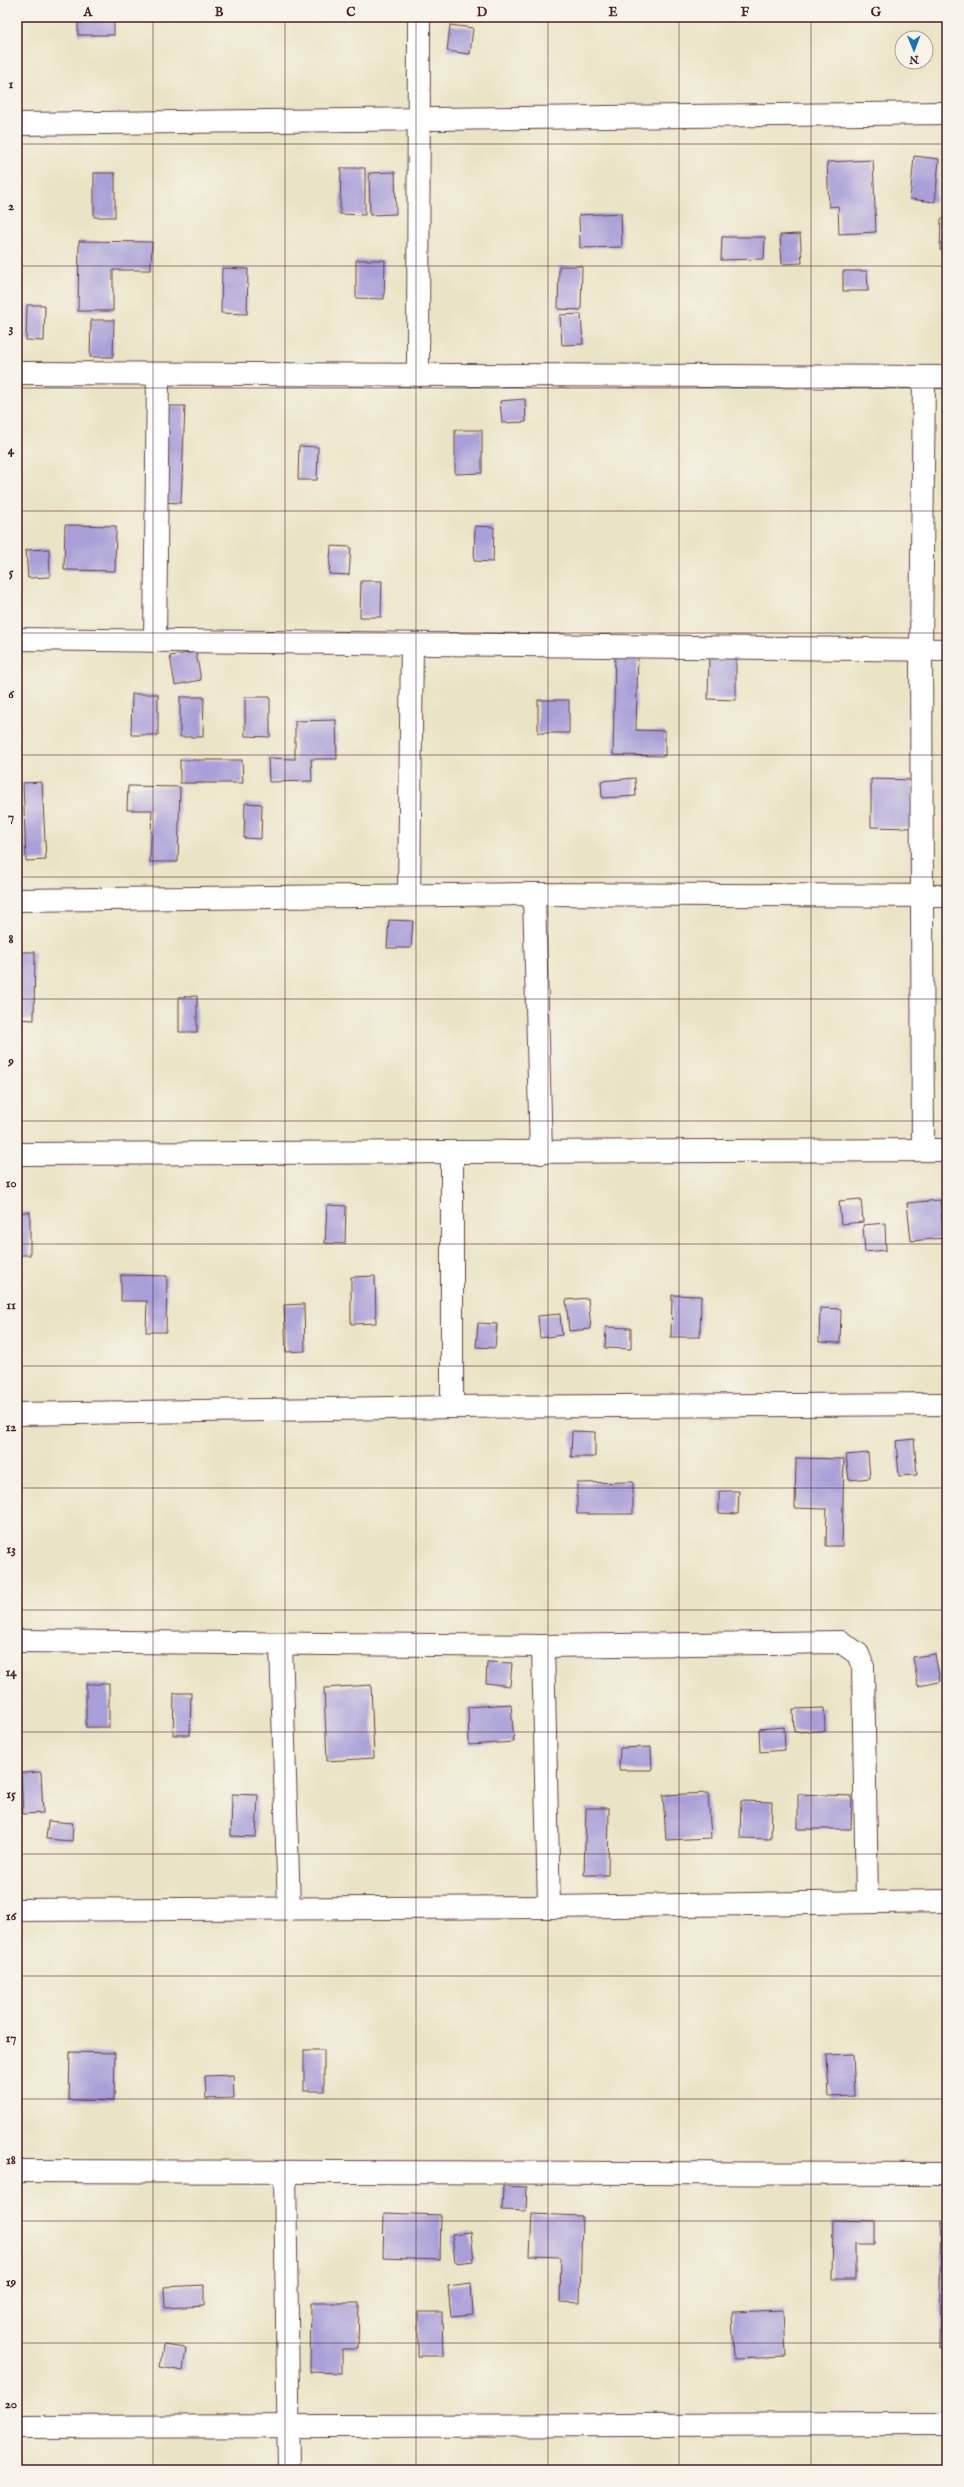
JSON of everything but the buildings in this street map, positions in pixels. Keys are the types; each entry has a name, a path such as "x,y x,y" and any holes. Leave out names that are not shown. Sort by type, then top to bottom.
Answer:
{"street":[{"path":"418,375 419,17"},
{"path":"17,124 947,113"},
{"path":"17,373 947,377"},
{"path":"155,640 158,374"},
{"path":"923,1150 921,650 924,377"},
{"path":"17,639 947,650"},
{"path":"409,895 412,644"},
{"path":"534,894 541,1153"},
{"path":"17,900 534,894 947,896"},
{"path":"17,1154 541,1153 947,1150"},
{"path":"452,1152 452,1407"},
{"path":"17,1414 452,1407 947,1404"},
{"path":"17,1641 543,1646 841,1642 858,1654 863,1668 868,1901"},
{"path":"281,1644 289,1909"},
{"path":"543,1646 549,1907"},
{"path":"17,1910 549,1907 947,1901"},
{"path":"17,2171 947,2174"},
{"path":"285,2172 289,2470"},
{"path":"17,2427 947,2424"}]}
